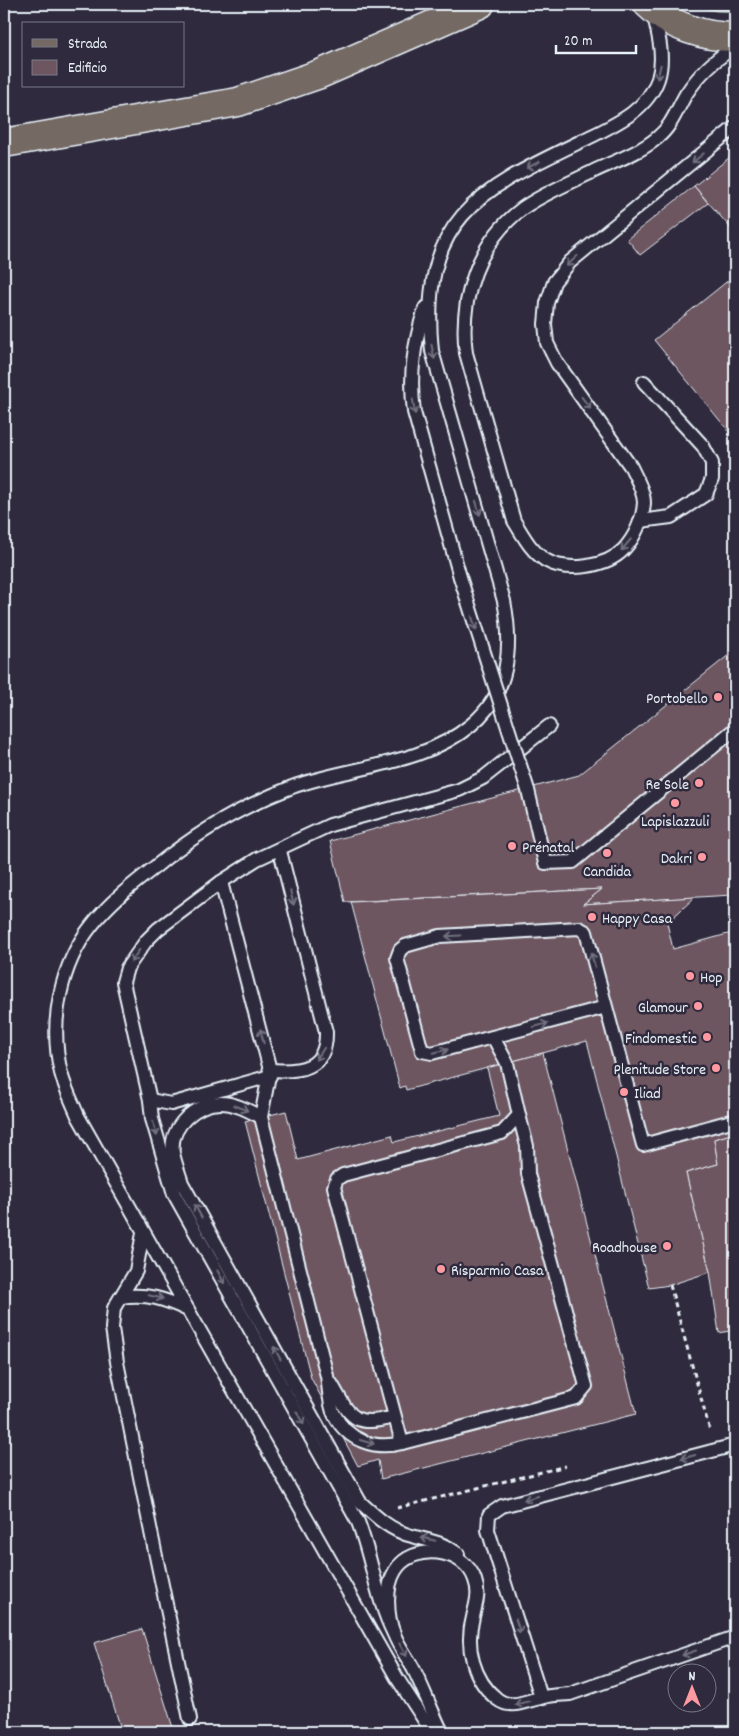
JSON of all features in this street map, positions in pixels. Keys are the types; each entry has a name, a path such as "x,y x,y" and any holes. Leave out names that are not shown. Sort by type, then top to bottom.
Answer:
{"main road":[{"path":"4,143 238,102 320,74 370,54 480,4"},
{"path":"650,5 667,19 684,28 702,34 735,37"}],"lane":[{"path":"650,5 662,61 658,80 639,108 622,122 513,174 485,193 457,222 444,245 434,269 430,291 416,339 411,384 414,412 460,577 528,790 545,863 573,862 735,729"},
{"path":"735,47 721,55 701,74 686,94 670,125 658,138 640,150 545,195 523,208 504,224 484,251 470,284 463,332 466,353 514,521 529,546 546,560 572,568 598,564 623,550 634,536 640,521 644,502 640,485 631,467 557,363 547,343 547,303 554,282 570,262 735,126"},
{"path":"430,291 429,322 432,351 504,600 510,642 504,677 491,702 472,724 442,745 424,752 327,776 291,788 226,819 194,838 115,899 83,936 68,965 58,1005 57,1045 61,1073 78,1116 388,1662 432,1732"},
{"path":"640,521 671,517 706,494 712,479 712,463 703,446 644,382"},
{"path":"442,1732 413,1669 386,1619 372,1562 358,1522 174,1194 152,1119 150,1100 123,982 127,968 135,956 146,941 168,920 257,859 280,851 308,834 330,825 459,790 483,778 549,726"},
{"path":"150,1100 171,1104 209,1098 270,1073 303,1070 320,1057 327,1043 326,1032 280,851"},
{"path":"221,882 270,1073 261,1118 327,1376 333,1413 345,1431 356,1439 368,1443 387,1447 576,1398 586,1386 528,1174 527,1146 507,1063 494,1037"},
{"path":"606,1007 432,1053 422,1051 397,958 400,950 405,946 440,936 579,928 586,932 643,1145 735,1120"},
{"path":"209,1098 236,1106 261,1118"},
{"path":"209,1098 187,1117 174,1140 173,1152 187,1191 360,1502 372,1514 395,1530 447,1546 459,1554 474,1577 477,1588 477,1606 470,1634 476,1672 488,1690 498,1700 506,1704 516,1705 541,1697 570,1694 735,1637"},
{"path":"402,1443 334,1187 336,1178 394,1160 502,1133 518,1115"},
{"path":"143,1233 136,1271 114,1308 112,1328 117,1362 190,1719"},
{"path":"121,1297 150,1295 188,1310"},
{"path":"327,1376 346,1408 356,1420 368,1422 394,1417"},
{"path":"541,1697 488,1530 488,1514 502,1506 735,1445"},
{"path":"394,1634 389,1583 395,1569 406,1560 433,1552 447,1554 466,1566"}],"path":[{"path":"670,1285 710,1431 701,1433"},
{"path":"396,1508 571,1465"}],"shaded area":[{"path":"691,4 735,4 735,12 716,11"}],"building":[{"path":"735,153 735,233 694,186"},
{"path":"694,186 708,203 640,255 627,239"},
{"path":"735,275 735,439 654,340"},
{"path":"735,650 735,893 732,895 583,904 602,889 345,902 330,841 579,775"},
{"path":"602,889 583,904 695,897 667,923 673,949 735,932 735,1133 714,1139 718,1164 686,1173 710,1272 670,1285 649,1288 587,1041 406,1090 405,1086 400,1088 351,902"},
{"name":"Risparmio Casa","path":"543,1053 636,1414 381,1479 378,1460 358,1466 311,1378 245,1121 286,1111 298,1160 392,1135 394,1142 499,1116 487,1068"},
{"path":"735,1133 735,1330 719,1333 710,1272 686,1173 718,1164 714,1139"},
{"path":"142,1629 174,1731 122,1732 94,1643"}],"place":[{"name":"Portobello","path":"718,697"},
{"name":"Re Sole","path":"699,783"},
{"name":"Lapislazzuli","path":"675,803"},
{"name":"Prénatal","path":"512,846"},
{"name":"Candida","path":"607,853"},
{"name":"Dakri","path":"702,857"},
{"name":"Happy Casa","path":"592,917"},
{"name":"Hop","path":"690,976"},
{"name":"Glamour","path":"698,1006"},
{"name":"Findomestic","path":"707,1037"},
{"name":"Plenitude Store","path":"716,1068"},
{"name":"Iliad","path":"624,1092"},
{"name":"Roadhouse","path":"667,1246"},
{"name":"Risparmio Casa","path":"441,1269"}]}
